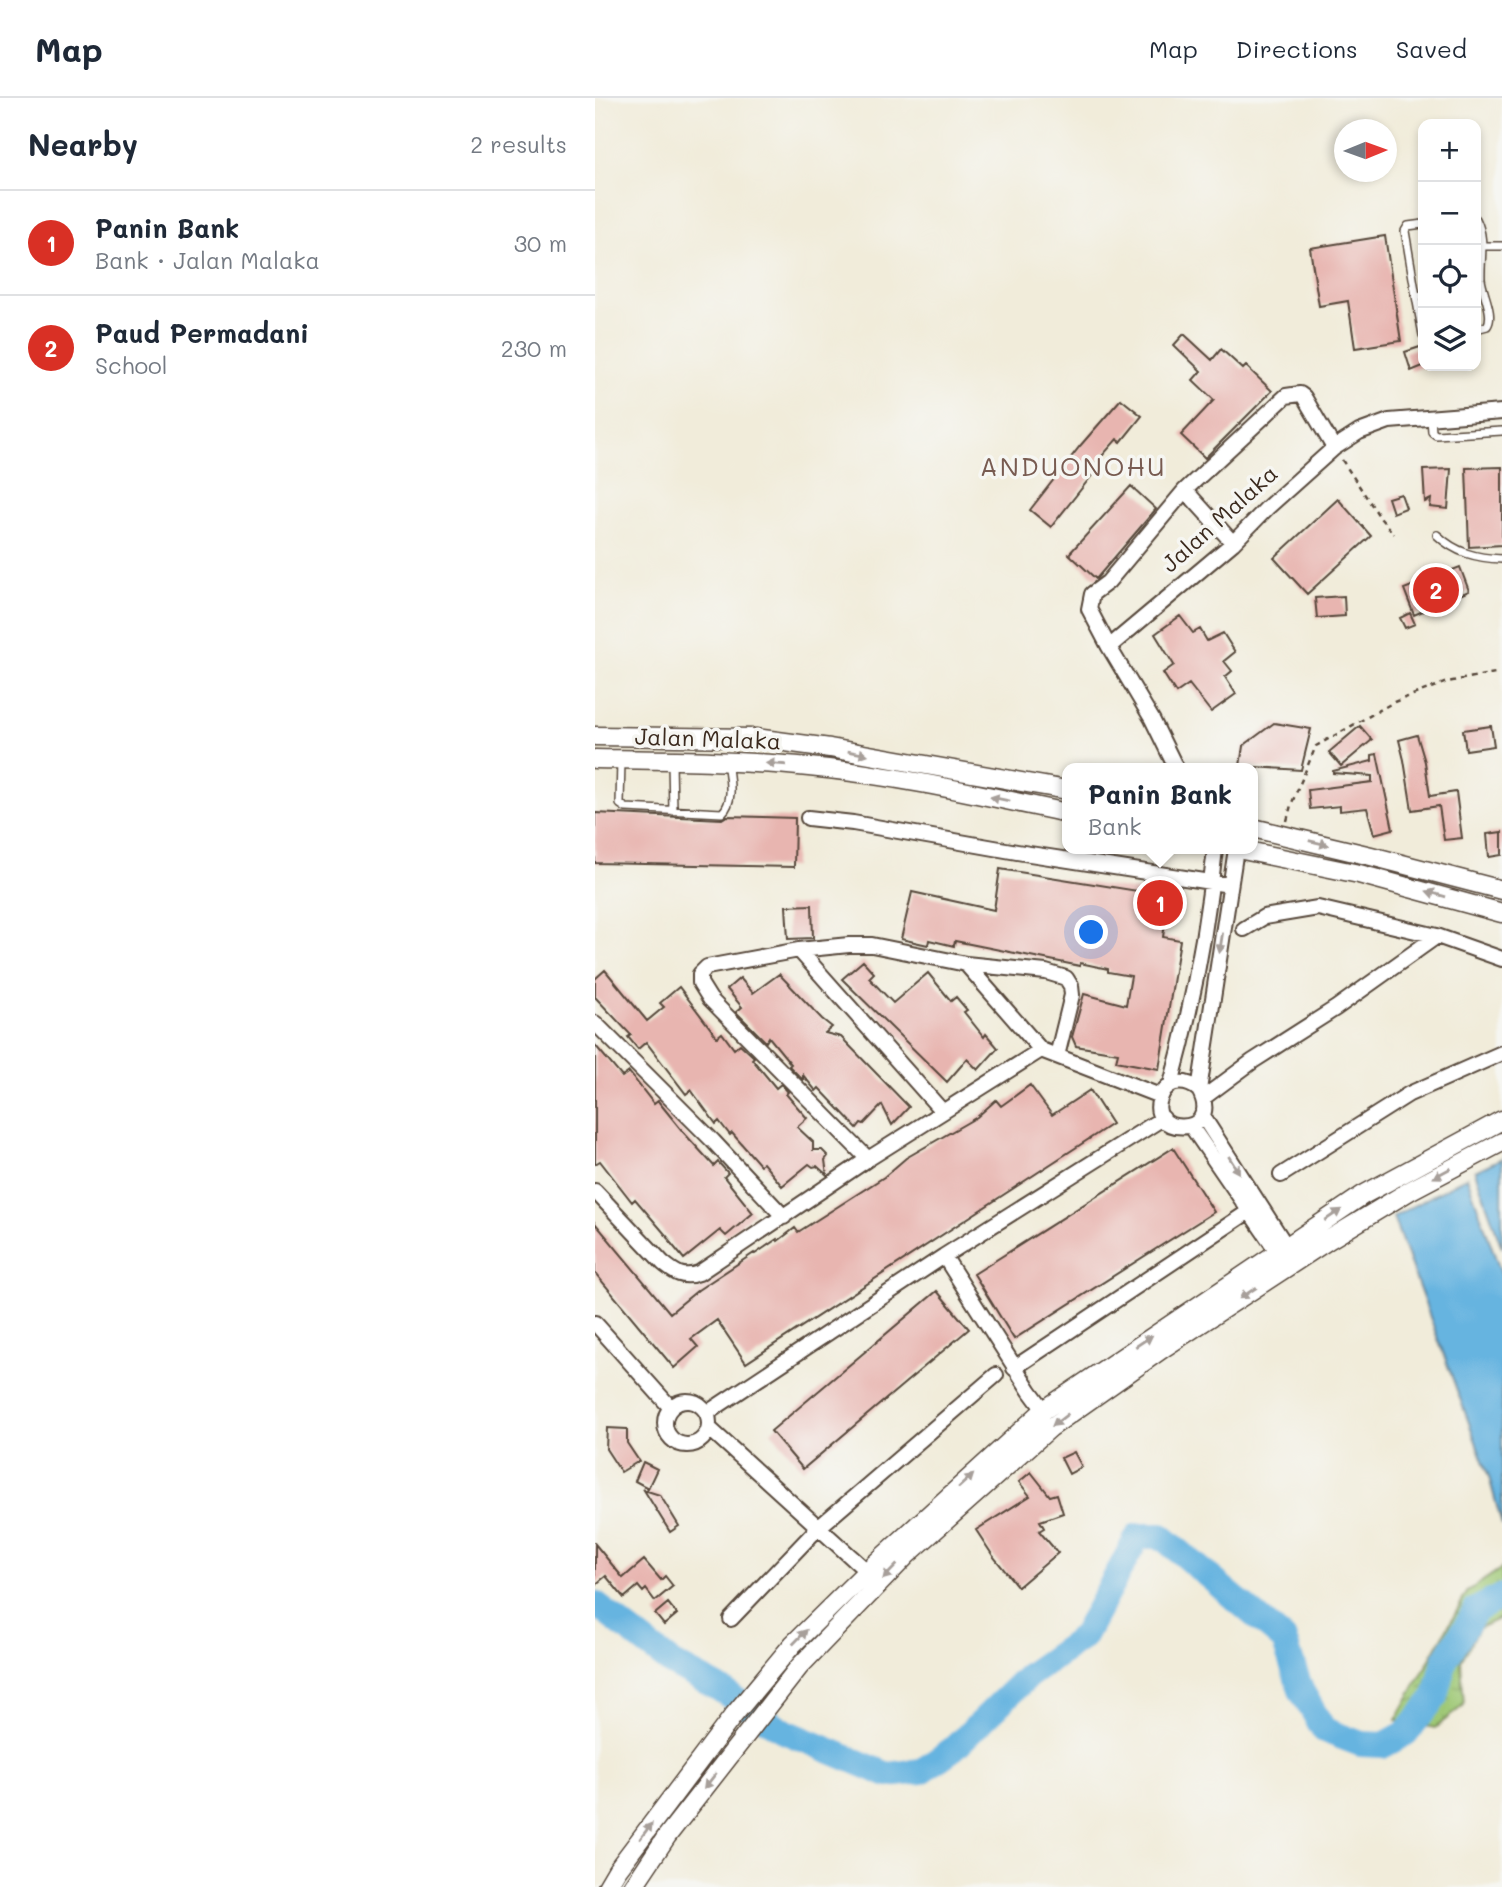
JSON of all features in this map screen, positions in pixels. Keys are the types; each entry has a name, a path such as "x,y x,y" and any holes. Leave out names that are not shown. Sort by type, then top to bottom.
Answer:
{"street":[{"path":"1174,763 1089,609 1092,594 1108,582 1185,490 1286,396 1300,394 1304,397 1334,448"},
{"name":"Jalan Malaka","path":"1109,647 1233,543 1267,508 1334,448 1359,432 1389,421 1502,412"},
{"path":"1185,490 1233,543"},
{"name":"Jalan Malaka","path":"595,736 755,738 830,748 1062,789"},
{"name":"Jalan Malaka","path":"595,759 621,767 846,772 923,784 1062,812"},
{"path":"808,818 853,823 1017,852 1211,877 1234,865 1359,874 1502,913"},
{"path":"1258,829 1502,890"},
{"path":"1202,1115 1191,1126 1175,1127 1163,1118 1159,1107 1188,1015 1199,961 1214,854"},
{"path":"1234,865 1210,1018 1201,1094 1202,1115 1257,1217"},
{"path":"1244,929 1264,917 1318,908 1437,936 1502,960"},
{"path":"1201,1094 1336,1009 1437,936"},
{"path":"868,1159 710,999 700,983 701,974 707,967 799,950 872,945 966,964 1046,972 1066,978 1072,995 1057,1056"},
{"path":"799,950 942,1111"},
{"path":"966,964 1041,1050 1165,1090 1186,1082 1201,1094"},
{"path":"1188,1015 1210,1018"},
{"path":"595,1023 713,1141 784,1217"},
{"path":"595,1191 663,1263 675,1273 690,1277 942,1111 1041,1050"},
{"path":"1281,1175 1409,1094 1502,1053"},
{"path":"707,1413 944,1256 1163,1118"},
{"path":"607,1887 617,1870 755,1688 830,1606 1044,1410 1373,1189 1502,1120"},
{"path":"1191,1126 1282,1250"},
{"path":"633,1887 667,1836 799,1667 907,1555 1050,1428 1165,1347 1282,1250 1411,1190 1502,1142"},
{"path":"1022,1380 1257,1217"},
{"path":"944,1256 1022,1380 1044,1410"},
{"path":"595,1323 671,1408"},
{"path":"731,1619 818,1528 996,1376"},
{"path":"694,1402 707,1413 707,1435 697,1444 690,1446 677,1443 665,1427 671,1408 678,1403 694,1402"},
{"path":"709,1428 851,1557"}],"lane":[{"path":"1418,225 1408,226 1405,230 1418,290"},
{"path":"1481,238 1481,260"},
{"path":"1483,246 1501,246"},
{"path":"1481,292 1490,324 1481,327"},
{"path":"1431,418 1432,432 1436,435 1502,430"},
{"path":"1437,535 1453,549 1502,559"},
{"path":"621,767 620,804 626,808 722,813 730,798 728,768"},
{"path":"672,767 673,811"}],"path":[{"path":"1334,448 1394,534"},
{"path":"1284,835 1291,806 1316,746 1394,702 1447,682 1495,673"}],"green space":[{"path":"1502,1568 1502,1617 1479,1628 1461,1661 1464,1705 1435,1728 1396,1720 1468,1591"}],"water":[{"path":"1502,1158 1502,1248 1475,1171"},
{"path":"1467,1177 1502,1276 1502,1525 1489,1477 1393,1217"}],"building":[{"path":"1385,236 1401,341 1355,348 1348,301 1319,306 1310,248"},
{"path":"1184,334 1212,360 1221,349 1243,369 1246,366 1272,391 1205,458 1181,435 1214,400 1193,380 1201,371 1174,345"},
{"path":"1418,348 1418,368 1411,371 1405,352"},
{"path":"1121,399 1142,416 1121,442 1117,439 1093,466 1097,469 1051,527 1030,510"},
{"path":"1502,467 1502,545 1469,547 1466,468"},
{"path":"1451,469 1448,509 1430,507 1431,499 1425,502 1423,470"},
{"path":"1131,486 1156,509 1096,579 1069,554"},
{"path":"1401,494 1406,508 1393,513 1388,498"},
{"path":"1338,499 1371,536 1307,594 1274,558"},
{"path":"1460,567 1469,591 1414,615 1404,589"},
{"path":"1344,596 1345,616 1317,618 1315,598"},
{"path":"1410,613 1415,624 1405,628 1400,618"},
{"path":"1180,616 1193,633 1200,629 1207,641 1223,633 1235,652 1224,661 1232,671 1225,677 1236,694 1211,712 1189,684 1176,693 1163,673 1174,665 1155,634"},
{"path":"1274,723 1311,729 1301,770 1258,767 1258,763 1240,763 1243,746"},
{"path":"1360,726 1372,740 1341,766 1329,752"},
{"path":"1491,726 1494,746 1466,750 1463,730"},
{"path":"1417,735 1425,762 1430,796 1456,792 1462,838 1444,840 1439,806 1412,810 1399,740"},
{"path":"1377,754 1393,829 1374,834 1367,808 1340,811 1340,806 1310,809 1308,790 1372,782 1372,776 1333,771 1372,761 1372,755"},
{"path":"595,813 722,819 727,816 795,818 794,867 595,863"},
{"path":"1502,832 1502,855 1489,857 1487,834"},
{"path":"1000,869 1169,896 1163,937 1180,940 1159,1069 1116,1061 1118,1053 1076,1046 1072,1037 1084,994 1126,1005 1131,976 1080,963 1080,966 955,941 954,946 929,940 928,945 901,939 912,892 994,910"},
{"path":"812,905 813,938 788,939 786,906"},
{"path":"863,961 874,973 869,978 893,1003 928,973 951,1001 956,997 984,1037 986,1034 998,1048 978,1070 967,1059 947,1082 842,979"},
{"path":"605,970 647,1021 664,1007 660,1003 679,987 717,1037 722,1033 734,1049 740,1044 754,1057 752,1059 776,1088 781,1084 788,1092 786,1094 807,1118 797,1127 813,1142 813,1150 822,1150 828,1156 825,1160 827,1175 817,1166 809,1164 782,1186 732,1133 730,1135 719,1121 716,1124 691,1090 686,1094 646,1042 638,1049 628,1037 631,1035 595,997 595,979"},
{"path":"779,974 832,1027 825,1033 841,1037 909,1107 892,1125 882,1105 857,1128 819,1088 816,1091 803,1075 803,1080 789,1066 791,1064 769,1037 766,1042 736,1012 742,1007 727,989 740,978 753,993"},
{"path":"595,1045 622,1077 629,1072 654,1104 658,1101 714,1166 718,1162 728,1173 724,1177 753,1213 726,1236 720,1230 684,1259 635,1199 632,1202 600,1161 595,1164"},
{"path":"1030,1085 1052,1115 1090,1090 1112,1124 746,1363 717,1320 691,1339 698,1347 674,1368 595,1273 595,1223 670,1313 698,1290 754,1253 777,1239 778,1241 795,1228 798,1232 884,1177 906,1158 977,1117 996,1100 1001,1106"},
{"path":"1173,1148 1214,1212 1014,1339 974,1274"},
{"path":"937,1291 969,1329 803,1469 771,1431"},
{"path":"607,1428 627,1429 627,1443 639,1461 621,1472 606,1449"},
{"path":"1074,1452 1082,1467 1069,1474 1061,1458"},
{"path":"643,1462 657,1469 648,1488 635,1481"},
{"path":"1031,1472 1050,1496 1057,1494 1063,1513 1040,1521 1044,1528 1039,1531 1058,1553 1018,1587 976,1530 1030,1496 1019,1482"},
{"path":"644,1490 660,1495 679,1526 670,1532"},
{"path":"595,1544 623,1578 644,1560 661,1580 665,1576 673,1586 655,1601 646,1589 643,1592 638,1586 624,1598 606,1576 595,1585"},
{"path":"668,1603 677,1614 664,1625 655,1614"}],"waterway":[{"path":"595,1604 671,1663 718,1688 786,1732 888,1775 922,1771 954,1748 1028,1676 1083,1637 1138,1536 1161,1536 1284,1640 1301,1690 1324,1730 1361,1744 1384,1745 1406,1733 1436,1696 1445,1660 1476,1610 1502,1596"}],"place":[{"name":"Paud Permadani","path":"1436,590"},
{"name":"Panin Bank","path":"1160,903"}],"district":[{"name":"ANDUONOHU","path":"1073,466"}]}
